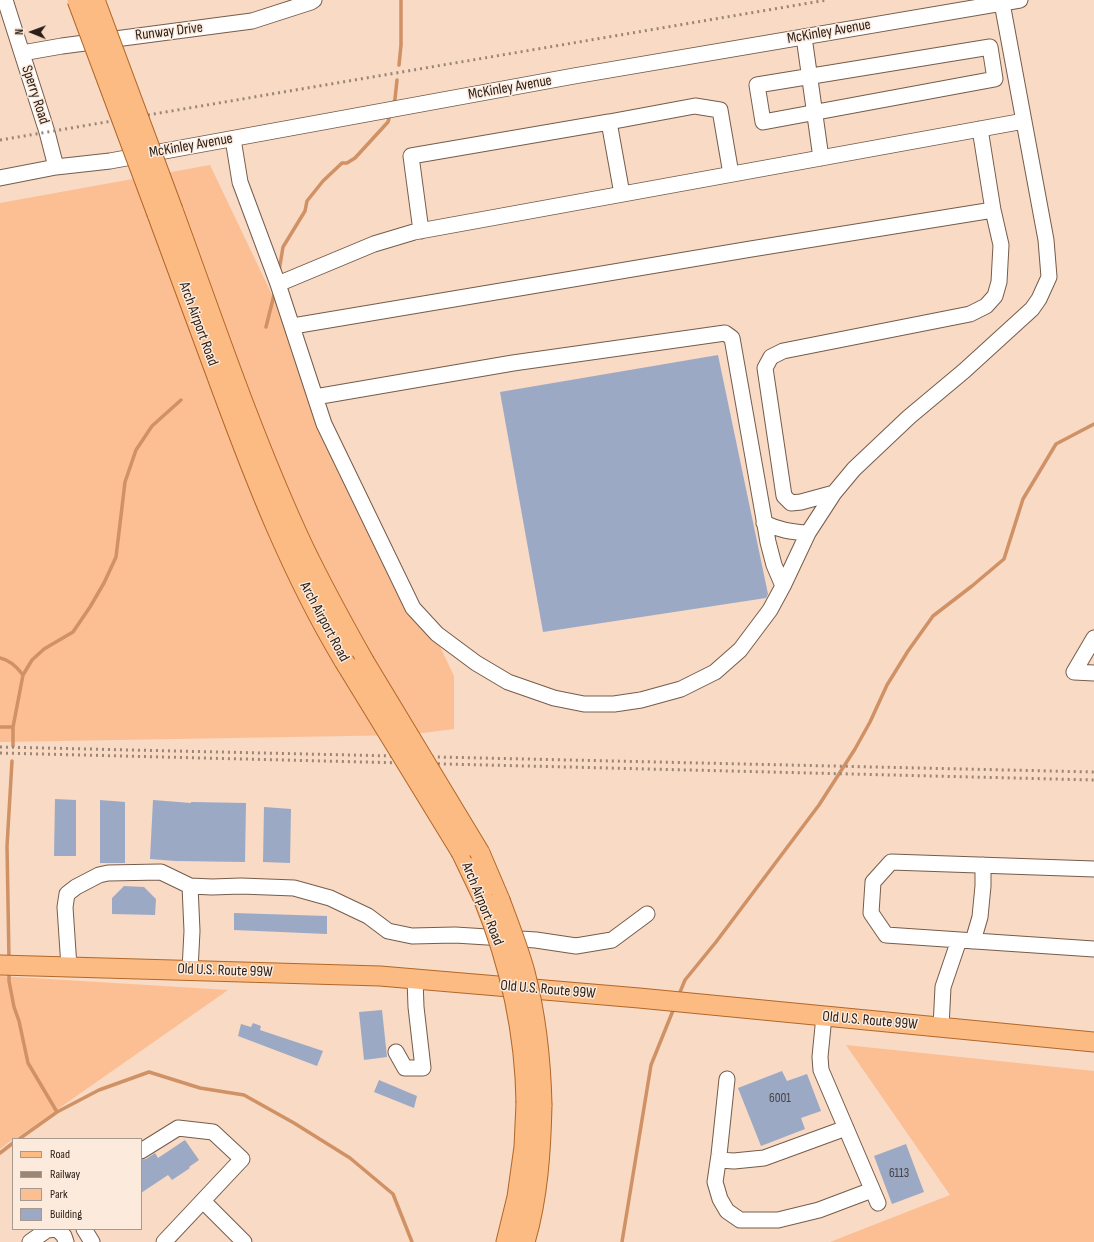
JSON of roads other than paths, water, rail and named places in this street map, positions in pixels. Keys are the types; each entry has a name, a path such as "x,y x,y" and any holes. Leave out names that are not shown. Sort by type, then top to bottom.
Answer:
{"main road":[{"name":"Arch Airport Road","path":"77,0 278,490 319,580 364,662 480,853 491,899"},
{"name":"Arch Airport Road","path":"95,0 237,432 262,495 298,575 334,644 460,852 512,932 525,972 538,1047 534,1104 524,1147 517,1197 506,1242"},
{"name":"Old U.S. Route 99W","path":"0,964 380,976 639,998 1094,1042"},
{"name":"Arch Airport Road","path":"525,1242 537,1182 541,1143 534,1104"}],"street":[{"name":"Sperry Road","path":"5,0 47,132 56,168"},
{"name":"Runway Drive","path":"22,53 62,46 252,21 314,0"},
{"name":"McKinley Avenue","path":"0,178 56,168 110,161 574,76 1020,0"},
{"path":"233,139 240,182 278,284 324,424 413,608 437,634 476,663 508,682 554,698 584,704 614,704 641,700 681,689 715,672 740,650 770,610 808,533 834,494 854,469 908,417 964,372 1032,309 1039,299 1050,272 1046,240 1002,3"},
{"path":"804,37 821,158"},
{"path":"990,47 995,80 814,112 763,122 757,85 990,47"},
{"path":"421,231 410,156 695,106 720,110 731,174"},
{"path":"278,284 374,244 421,231 1024,121"},
{"path":"609,122 622,194"},
{"path":"834,494 791,503 784,496 765,368 771,357 784,351 970,314 986,306 994,296 999,282 1000,245 980,129"},
{"path":"292,326 993,210"},
{"path":"314,397 514,364 725,334 732,338 764,523 774,565 783,586"},
{"path":"764,523 789,532 808,533"},
{"path":"1094,638 1074,672 1094,672"},
{"path":"1094,868 891,862 873,882 871,913 886,934 1094,949"},
{"path":"941,1027 943,987 966,940 980,917 983,886 983,865"},
{"path":"69,966 64,907 67,894 99,875 108,873 162,872 190,886 294,888 330,898 368,916 388,931 412,936 455,934 536,940 576,946 612,940 647,914"},
{"path":"190,886 192,931 190,970"},
{"path":"396,1052 405,1068 423,1068 416,1007 415,979"},
{"path":"727,1079 715,1182 720,1199 727,1211 740,1220 778,1220 875,1196 821,1070 820,1057 824,1016"},
{"path":"142,1150 178,1128 213,1132 242,1159 164,1242"},
{"path":"718,1160 734,1161 764,1158 846,1128"},
{"path":"203,1201 244,1242"},
{"path":"30,1242 47,1230"},
{"path":"58,1230 64,1236 66,1242"},
{"path":"85,1230 92,1242"}],"waterway":[{"path":"399,65 401,45 401,0"},
{"path":"393,105 397,80"},
{"path":"279,271 283,247 305,211 307,201 323,181 342,163 347,163 355,158 388,122 390,115"},
{"path":"266,327 275,291"},
{"path":"13,746 13,727 23,675 32,660 44,649 73,632 104,583 116,557 125,482 136,450 152,426 181,400"},
{"path":"678,997 685,980 716,942 819,805 855,749 870,722 887,685 908,651 933,616 1004,559 1023,499 1056,444 1094,424"},
{"path":"0,658 13,664 23,675"},
{"path":"0,727 13,727"},
{"path":"9,960 7,846 12,761"},
{"path":"9,970 9,981 14,1007 19,1021 28,1063 57,1112"},
{"path":"622,1242 651,1065 674,1008"},
{"path":"20,1138 57,1112 99,1090 149,1072 200,1088 244,1095 294,1123 350,1158 393,1194 412,1242"},
{"path":"0,1153 12,1144"}],"railway":[{"path":"0,140 827,0"},
{"path":"0,747 1094,772"},
{"path":"0,753 1094,780"}]}
